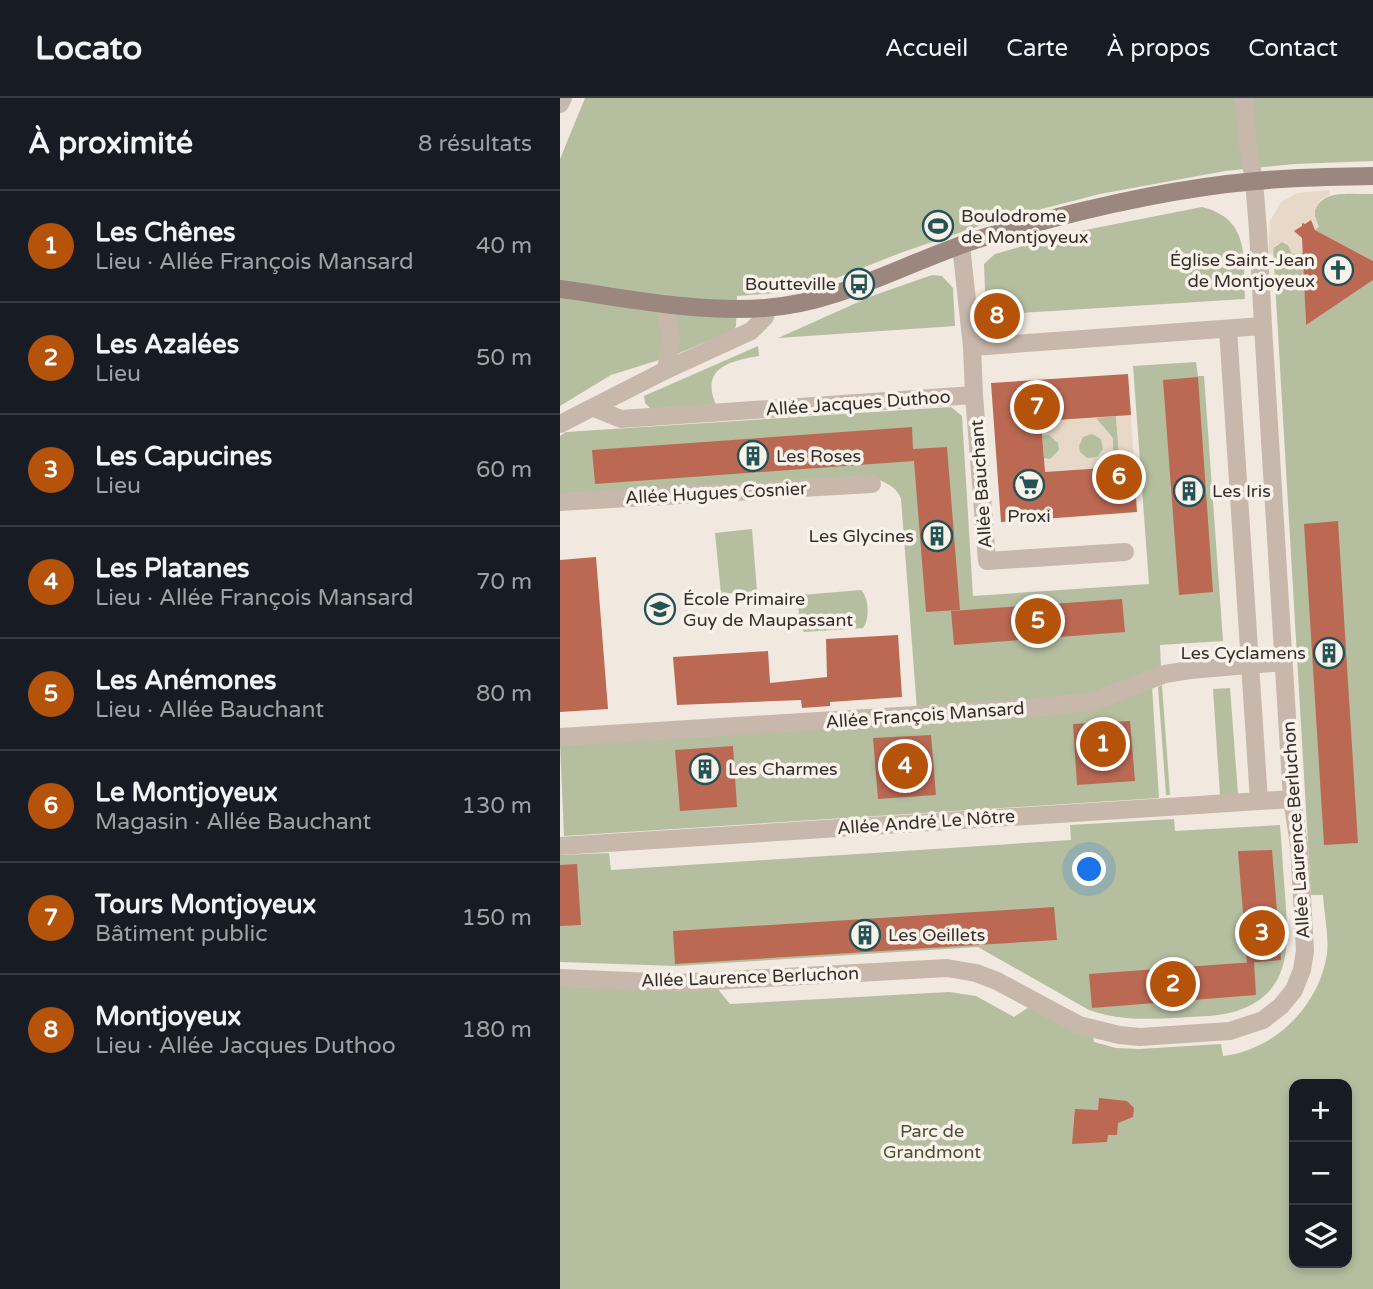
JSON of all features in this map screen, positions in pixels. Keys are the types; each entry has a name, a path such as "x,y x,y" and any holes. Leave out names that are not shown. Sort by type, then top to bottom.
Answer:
{"street":[{"path":"560,104 562,98"},
{"path":"972,346 1263,326 1254,181 1248,149 1244,98"},
{"path":"560,289 703,308 766,308 805,302 832,294 961,245 1024,226 1139,199 1294,177 1373,176"},
{"name":"Allée Jacques Duthoo","path":"594,408 621,419 974,396 972,346 961,245"},
{"path":"665,303 671,338 666,370"},
{"path":"560,424 666,370 751,331 765,317 766,308"},
{"name":"Allée Laurence Berluchon","path":"560,978 676,983 947,968 976,973 997,981 1079,1024 1119,1035 1140,1037 1239,1029 1263,1020 1281,1006 1294,990 1302,970 1305,951 1296,820 1292,799 1263,326"},
{"name":"Allée Laurence Berluchon","path":"1228,329 1259,801"},
{"name":"Allée Bauchant","path":"974,396 987,561 1125,552"},
{"name":"Allée Hugues Cosnier","path":"560,502 872,484"},
{"name":"Allée François Mansard","path":"560,737 1057,706 1094,701 1166,674 1284,662"},
{"name":"Allée André Le Nôtre","path":"560,846 1292,799"}],"green space":[{"path":"585,98 1373,98 1373,161 1294,164 1225,171 1100,194 994,221 821,284 778,293 737,296 734,330 675,355 611,375 560,406 560,159"},
{"path":"1338,194 1373,194 1373,261 1315,230 1318,227 1314,213 1323,200"},
{"path":"1202,207 1218,213 1237,231 1243,255 1245,299 986,315 984,264 995,254 1070,233"},
{"name":"Parc de Grandmont","path":"1282,242 1303,253 1306,324 1373,280 1373,1289 560,1289 560,985 717,988 730,1004 949,992 976,996 1014,1017 1032,1005 1093,1034 1094,1042 1116,1048 1221,1044 1223,1056 1260,1045 1277,1035 1292,1022 1315,991 1327,954 1327,939 1323,895 1311,895 1273,248"},
{"path":"932,275 942,276 953,288 955,326 778,338 872,296"},
{"path":"758,346 759,356 727,364 714,375 712,394 717,407 653,411 645,403 644,396"},
{"path":"1196,362 1198,376 1204,376 1223,641 1160,645 1161,668 1095,694 917,710 901,499 893,487 879,480 560,497 560,436 566,432 951,407 962,416 973,596 1149,584 1133,366"},
{"path":"1116,416 1120,467 1045,472 1041,421"},
{"path":"752,529 757,591 721,594 715,533"},
{"path":"861,590 868,609 863,628 804,632 799,614 801,595"},
{"path":"1162,685 1170,795 1166,795 1158,687"},
{"path":"1152,686 1159,798 564,836 560,743 777,730"},
{"path":"1230,688 1238,794 1220,795 1213,689"},
{"path":"1174,819 1175,831 1280,825 1287,928 1284,961 1271,989 1259,1000 1242,1009 1209,1016 1151,1019 1102,1014 1089,1010 978,947 676,966 560,962 560,855 609,853 611,870 1071,840 1070,825"}],"shaded area":[{"path":"1329,190 1330,195 1320,200 1315,209 1319,227 1315,230 1311,221 1294,231 1302,238 1303,253 1292,254 1288,245 1282,242 1274,246 1273,253 1268,255 1270,221 1281,202 1297,193"},
{"path":"1130,405 1135,474 998,483 997,466 1038,463 1035,411","holes":["1116,416 1119,452 1118,453 1113,450 1113,438 1096,418","1092,434 1101,439 1103,449 1097,457 1087,458 1080,452 1079,446 1083,437","1049,435 1058,443 1059,450 1050,459 1044,458 1042,436"]}],"building":[{"name":"Église Saint-Jean de Montjoyeux","path":"1311,220 1315,230 1373,261 1373,280 1306,325 1302,238 1294,231 1302,226 1302,223"},
{"path":"1128,374 1131,415 1041,421 1045,472 1134,466 1137,512 1001,522 991,383"},
{"name":"Les Iris","path":"1198,377 1213,592 1179,595 1163,380"},
{"name":"Les Roses","path":"912,427 913,449 947,447 960,610 926,612 914,461 595,484 592,450"},
{"name":"Les Cyclamens","path":"1338,521 1358,843 1324,845 1304,524"},
{"path":"596,557 608,709 560,712 560,560"},
{"path":"1122,599 1125,632 954,645 951,611"},
{"path":"898,635 902,697 830,702 830,706 802,708 801,700 677,705 673,657 768,651 770,683 827,677 826,639"},
{"path":"1130,721 1135,781 1077,785 1073,724"},
{"path":"931,735 936,795 878,799 873,738"},
{"name":"Les Charmes","path":"733,746 737,807 680,811 675,750"},
{"path":"1272,850 1281,960 1247,963 1238,851"},
{"path":"577,864 581,925 560,926 560,865"},
{"name":"Les Oeillets","path":"1054,907 1057,940 675,964 673,931"},
{"path":"1254,962 1256,995 1092,1008 1089,974"},
{"path":"1099,1098 1127,1101 1134,1108 1133,1117 1118,1123 1117,1135 1108,1135 1107,1142 1072,1144 1075,1109 1098,1110"}],"place":[{"name":"Boulodrome de Montjoyeux","path":"938,226"},
{"name":"Église Saint-Jean de Montjoyeux","path":"1338,270"},
{"name":"Boutteville","path":"859,284"},
{"name":"Montjoyeux","path":"997,316"},
{"name":"Tours Montjoyeux","path":"1037,407"},
{"name":"Les Roses","path":"753,456"},
{"name":"Le Montjoyeux","path":"1119,477"},
{"name":"Proxi","path":"1029,485"},
{"name":"Les Iris","path":"1189,491"},
{"name":"Les Glycines","path":"937,536"},
{"name":"École Primaire Guy de Maupassant","path":"660,609"},
{"name":"Les Anémones","path":"1038,621"},
{"name":"Les Cyclamens","path":"1329,653"},
{"name":"Les Chênes","path":"1103,744"},
{"name":"Les Platanes","path":"905,766"},
{"name":"Les Charmes","path":"705,769"},
{"name":"Les Capucines","path":"1262,933"},
{"name":"Les Oeillets","path":"865,935"},
{"name":"Les Azalées","path":"1173,984"}]}
